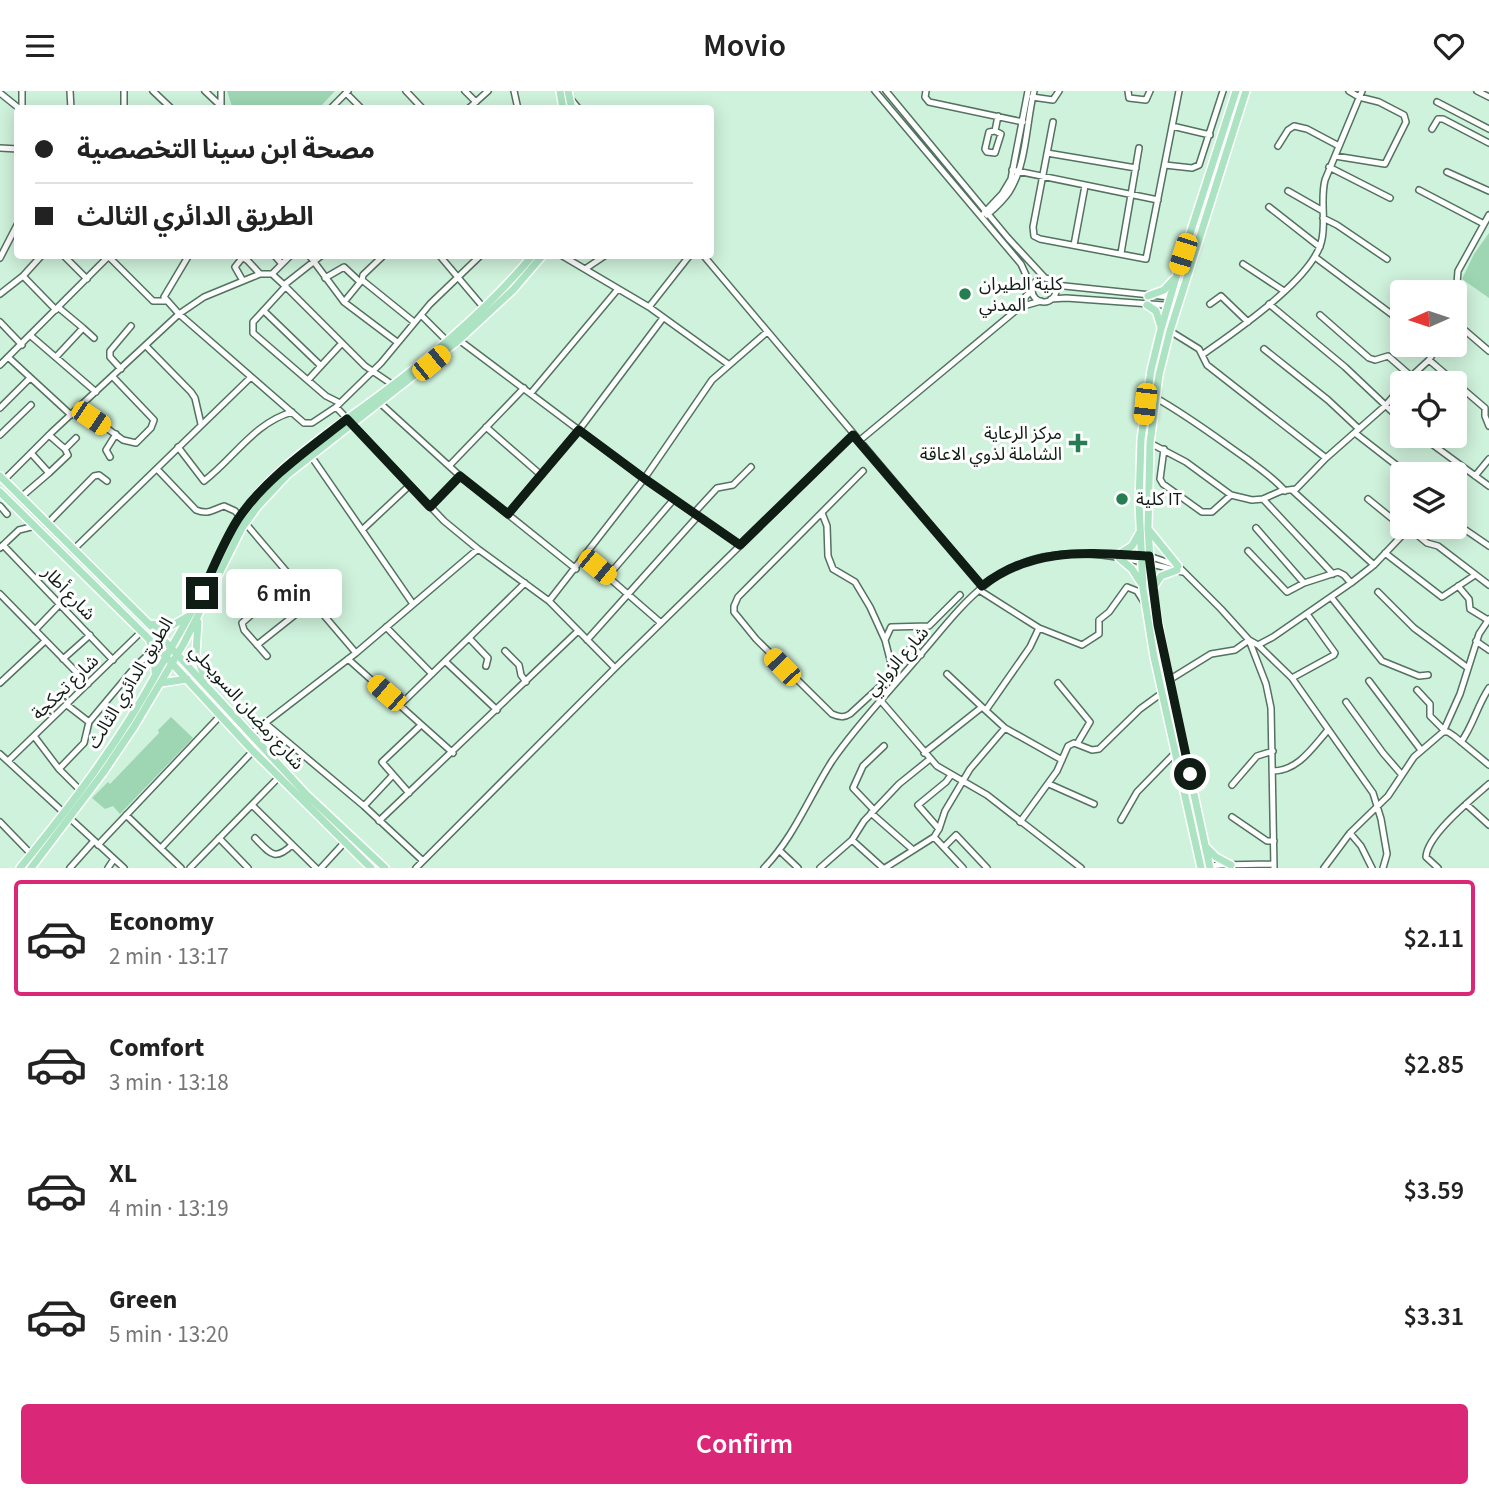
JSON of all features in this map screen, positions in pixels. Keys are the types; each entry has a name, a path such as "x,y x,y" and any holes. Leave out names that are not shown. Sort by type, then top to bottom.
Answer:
{"main road":[{"path":"1175,298 1177,274 1236,91"},
{"path":"1200,868 1162,693 1143,589 1144,530 1139,478 1145,404 1175,298 1247,91"},
{"name":"الطريق الدائري الثالث","path":"31,868 67,815 80,790 172,663 247,522 273,489 446,340 529,259"},
{"name":"الطريق الدائري الثالث","path":"20,868 67,815 119,749 157,681 166,656 240,516 276,476 380,403 459,340 513,290 540,259"},
{"path":"1143,589 1132,569 1119,556 1132,546 1144,530 1150,443 1166,330 1148,301 1164,290 1177,274"},
{"name":"شارع رمضان السويحلي","path":"2,478 149,624 328,816 385,868"},
{"name":"شارع رمضان السويحلي","path":"0,492 166,656 253,751 371,868"},
{"path":"1144,530 1179,570 1161,576 1152,589"},
{"path":"1145,559 1209,867"},
{"path":"199,614 195,647 207,685"},
{"path":"149,624 171,626 188,617"},
{"path":"148,638 154,649 157,681 187,679"},
{"path":"1205,846 1230,866"}],"street":[{"path":"153,91 168,105"},
{"path":"205,91 221,105"},
{"path":"407,91 419,105"},
{"path":"465,91 475,102"},
{"path":"472,105 488,91"},
{"path":"875,91 1021,264 1035,298 1041,301"},
{"path":"886,91 998,226 1045,278 1055,285 1148,301 1172,308"},
{"path":"926,91 925,97 929,101 1025,122"},
{"path":"1025,122 1028,91"},
{"path":"981,218 1009,192 1033,94 1053,100 1059,91"},
{"path":"1128,91 1129,99 1146,100 1150,91"},
{"path":"1054,122 1033,227 1034,236 1147,258 1179,91"},
{"path":"1165,165 1196,167 1210,135 1223,91"},
{"path":"1335,156 1385,164 1406,122 1404,115 1349,91"},
{"path":"1477,91 1489,97"},
{"path":"334,105 347,92"},
{"path":"0,93 16,105"},
{"path":"1202,355 1284,291 1315,257 1320,247 1322,191 1329,167 1360,94"},
{"path":"1437,102 1489,129"},
{"path":"995,131 998,116"},
{"path":"1432,129 1438,120 1443,119 1489,143"},
{"path":"1172,126 1210,135"},
{"path":"1278,146 1288,130 1294,126 1307,129 1339,146"},
{"path":"1121,253 1139,148"},
{"path":"1047,153 1136,168"},
{"path":"1329,167 1390,198"},
{"path":"1015,171 1158,200"},
{"path":"1447,172 1489,191"},
{"path":"1074,245 1085,186"},
{"path":"1419,190 1484,224"},
{"path":"1287,191 1387,259"},
{"path":"977,201 998,202"},
{"path":"998,202 998,226"},
{"path":"1269,207 1320,247"},
{"path":"1457,280 1458,271 1489,215"},
{"path":"0,258 14,231"},
{"path":"1315,257 1390,313"},
{"path":"2,290 23,276 38,259"},
{"path":"67,259 87,279"},
{"path":"0,365 106,259"},
{"path":"112,259 153,301 166,301"},
{"path":"186,259 165,293 166,301 250,378 308,424 338,405 373,371 414,322 477,259"},
{"path":"239,259 235,267 243,281"},
{"path":"244,259 260,274"},
{"path":"278,259 282,264"},
{"path":"272,274 287,259"},
{"path":"312,259 344,302 397,342"},
{"path":"317,259 285,286 253,322 253,333 338,405 349,423 430,507 478,549 549,601 615,668"},
{"path":"344,302 363,275 380,259"},
{"path":"442,259 482,307"},
{"path":"568,259 649,307 729,365"},
{"path":"585,269 600,259"},
{"path":"649,307 687,259"},
{"path":"706,259 981,588 1039,628 1082,645 1100,634 1100,620 1128,587 1137,591 1146,605"},
{"path":"1243,264 1284,291"},
{"path":"325,278 344,267 414,322"},
{"path":"2,478 179,314 204,297 260,274 272,274 342,343 393,385"},
{"path":"23,276 94,338"},
{"path":"859,441 1020,307 1038,279 1045,278"},
{"path":"1051,299 1056,293 1055,285"},
{"path":"531,393 618,289"},
{"path":"1210,304 1221,296 1248,321"},
{"path":"1020,307 1051,299 1148,301 1175,298"},
{"path":"1269,304 1345,367 1390,410"},
{"path":"264,310 321,366"},
{"path":"421,315 446,340"},
{"path":"1320,315 1368,358 1375,360 1388,356 1405,371"},
{"path":"508,514 579,430 663,318"},
{"path":"0,322 22,345"},
{"path":"121,369 110,357 110,351 131,326"},
{"path":"56,357 83,328"},
{"path":"1166,330 1189,341 1207,365 1326,458"},
{"path":"549,601 645,479 712,380 767,332"},
{"path":"1467,332 1489,351"},
{"path":"31,336 96,392"},
{"path":"459,340 645,479 740,545"},
{"path":"308,380 342,343"},
{"path":"146,347 191,391 201,424"},
{"path":"1264,349 1335,406 1357,431 1392,462"},
{"path":"8,357 71,415"},
{"path":"1418,371 1430,357"},
{"path":"1429,360 1487,407 1485,417 1489,426"},
{"path":"0,408 30,377"},
{"path":"79,408 129,443 136,443 154,423 152,416 114,377"},
{"path":"73,550 250,378"},
{"path":"449,466 524,388"},
{"path":"1156,398 1238,453 1285,491"},
{"path":"1293,491 1390,400"},
{"path":"380,403 460,476 576,569"},
{"path":"0,435 31,405"},
{"path":"178,447 204,481 259,429 271,420 292,412"},
{"path":"486,427 541,475"},
{"path":"110,457 106,450 116,434"},
{"path":"21,497 67,458 65,449 50,435"},
{"path":"416,868 853,435"},
{"path":"65,449 76,438"},
{"path":"1150,443 1164,449 1231,495 1252,500 1293,491 1374,565"},
{"path":"1437,448 1456,462"},
{"path":"1164,449 1161,482 1193,506 1210,514 1231,495"},
{"path":"31,453 50,473"},
{"path":"312,456 413,604"},
{"path":"1475,476 1489,459"},
{"path":"587,640 629,595 717,488 733,485 751,467"},
{"path":"157,469 196,510 204,513 224,506 235,511 247,522 356,653"},
{"path":"1467,470 1489,486"},
{"path":"863,471 738,597 733,606 734,612 756,639 832,715 842,717 850,714 893,672 908,650 914,649 920,655"},
{"path":"47,524 94,477 99,475 107,481"},
{"path":"430,507 460,476"},
{"path":"362,530 410,485"},
{"path":"608,576 674,499"},
{"path":"1263,499 1333,574"},
{"path":"1367,499 1390,515"},
{"path":"0,506 7,514"},
{"path":"19,511 19,530"},
{"path":"822,513 827,526 828,556 833,569 855,582 870,607 885,640 893,672"},
{"path":"2,547 19,530 35,526"},
{"path":"1256,528 1304,583"},
{"path":"1467,531 1489,546"},
{"path":"1258,645 1273,638 1351,583 1374,565 1398,539"},
{"path":"1422,539 1438,547 1489,585"},
{"name":"شارع أطار","path":"2,547 113,660"},
{"path":"251,734 356,653 478,549"},
{"path":"1248,551 1286,591 1341,572 1351,583"},
{"name":"شارع الزوابي","path":"764,868 780,851 848,739 961,607 981,588 1009,569 1032,560 1069,553 1145,559 1179,570"},
{"path":"1385,553 1440,597 1444,597 1475,575"},
{"path":"585,557 661,623"},
{"path":"1179,570 1249,640 1258,645 1292,678 1373,793 1387,854 1382,868"},
{"path":"267,656 243,628 242,623 292,579"},
{"path":"400,705 525,583"},
{"path":"1324,868 1350,833 1378,807 1421,750 1443,731 1460,694 1476,641 1489,619 1470,610 1469,599 1458,586"},
{"path":"1378,592 1414,628 1468,668"},
{"path":"0,594 88,684"},
{"path":"885,640 891,627 929,626 960,595"},
{"path":"1331,597 1382,661 1419,676 1428,675"},
{"path":"0,605 6,600"},
{"path":"257,645 311,602"},
{"path":"35,630 60,604"},
{"path":"1292,678 1335,653 1307,614"},
{"path":"386,627 432,674"},
{"path":"924,753 984,708 1030,647 1039,628"},
{"path":"379,821 578,631"},
{"name":"شارع تجكجة","path":"8,761 141,632"},
{"path":"63,659 90,635"},
{"path":"469,638 488,658 486,666"},
{"path":"1169,680 1211,654 1235,650 1249,640"},
{"path":"1200,868 1274,866 1273,751 1269,698 1249,640"},
{"path":"0,683 45,641"},
{"path":"1476,641 1489,650"},
{"path":"59,769 84,743 89,722 135,667 154,649"},
{"path":"505,652 519,665 526,682"},
{"path":"348,659 453,753"},
{"path":"446,662 497,710"},
{"path":"947,674 1005,728 1062,760"},
{"path":"1369,681 1421,750"},
{"path":"1058,683 1090,722 1077,744"},
{"path":"1417,689 1430,704 1430,716 1443,731 1489,765"},
{"path":"1461,742 1488,690"},
{"path":"1020,822 1049,784 1069,746 1077,744 1092,750 1099,749 1140,709 1162,693"},
{"path":"881,701 930,759 950,775 987,795 1081,868"},
{"path":"1346,702 1402,775"},
{"path":"66,705 89,722"},
{"path":"70,868 126,815 220,716"},
{"path":"265,723 423,861"},
{"path":"409,793 384,766 383,760 421,725"},
{"path":"852,840 884,868 934,837 963,780 1005,728"},
{"path":"1273,771 1283,771 1297,764 1328,730"},
{"path":"34,736 59,769 80,790"},
{"path":"884,746 863,767 853,788 873,812 912,849"},
{"path":"161,848 253,751"},
{"path":"1121,820 1138,792 1176,751"},
{"path":"1231,785 1257,756 1273,751"},
{"path":"0,754 124,868"},
{"path":"820,868 852,840 899,784 930,759"},
{"path":"363,806 393,775"},
{"path":"939,829 918,805 950,775"},
{"path":"190,868 279,777"},
{"path":"1438,868 1429,860 1426,851 1466,804 1489,783"},
{"path":"1049,784 1094,804"},
{"path":"1466,804 1489,825"},
{"path":"252,805 319,868 344,843"},
{"path":"126,815 181,868"},
{"path":"1232,817 1267,841 1274,841"},
{"path":"0,822 32,854"},
{"path":"1350,833 1361,846 1372,868"},
{"path":"944,847 956,835 988,868"},
{"path":"934,837 963,868"},
{"path":"219,838 248,868"},
{"path":"255,838 270,853 275,854 283,853 292,845"},
{"path":"780,851 798,868"},
{"path":"108,868 114,859"}],"green space":[{"path":"227,91 335,91 322,105 232,105"},
{"path":"1489,233 1489,298 1462,279 1474,254"},
{"path":"171,717 193,738 120,814 113,806 105,809 92,798 108,782 110,784"}],"place":[{"name":"كلية الطيران المدني","path":"965,294"},
{"name":"مركز الرعاية الشاملة لذوي الاعاقة","path":"1078,443"},
{"name":"كلية IT","path":"1122,499"}],"route":[{"path":"202,593 240,516 276,476 347,419 430,507 460,476 508,514 579,430 740,545 853,435 982,586 1020,563 1044,557 1069,553 1149,556 1158,625 1190,774"}]}
